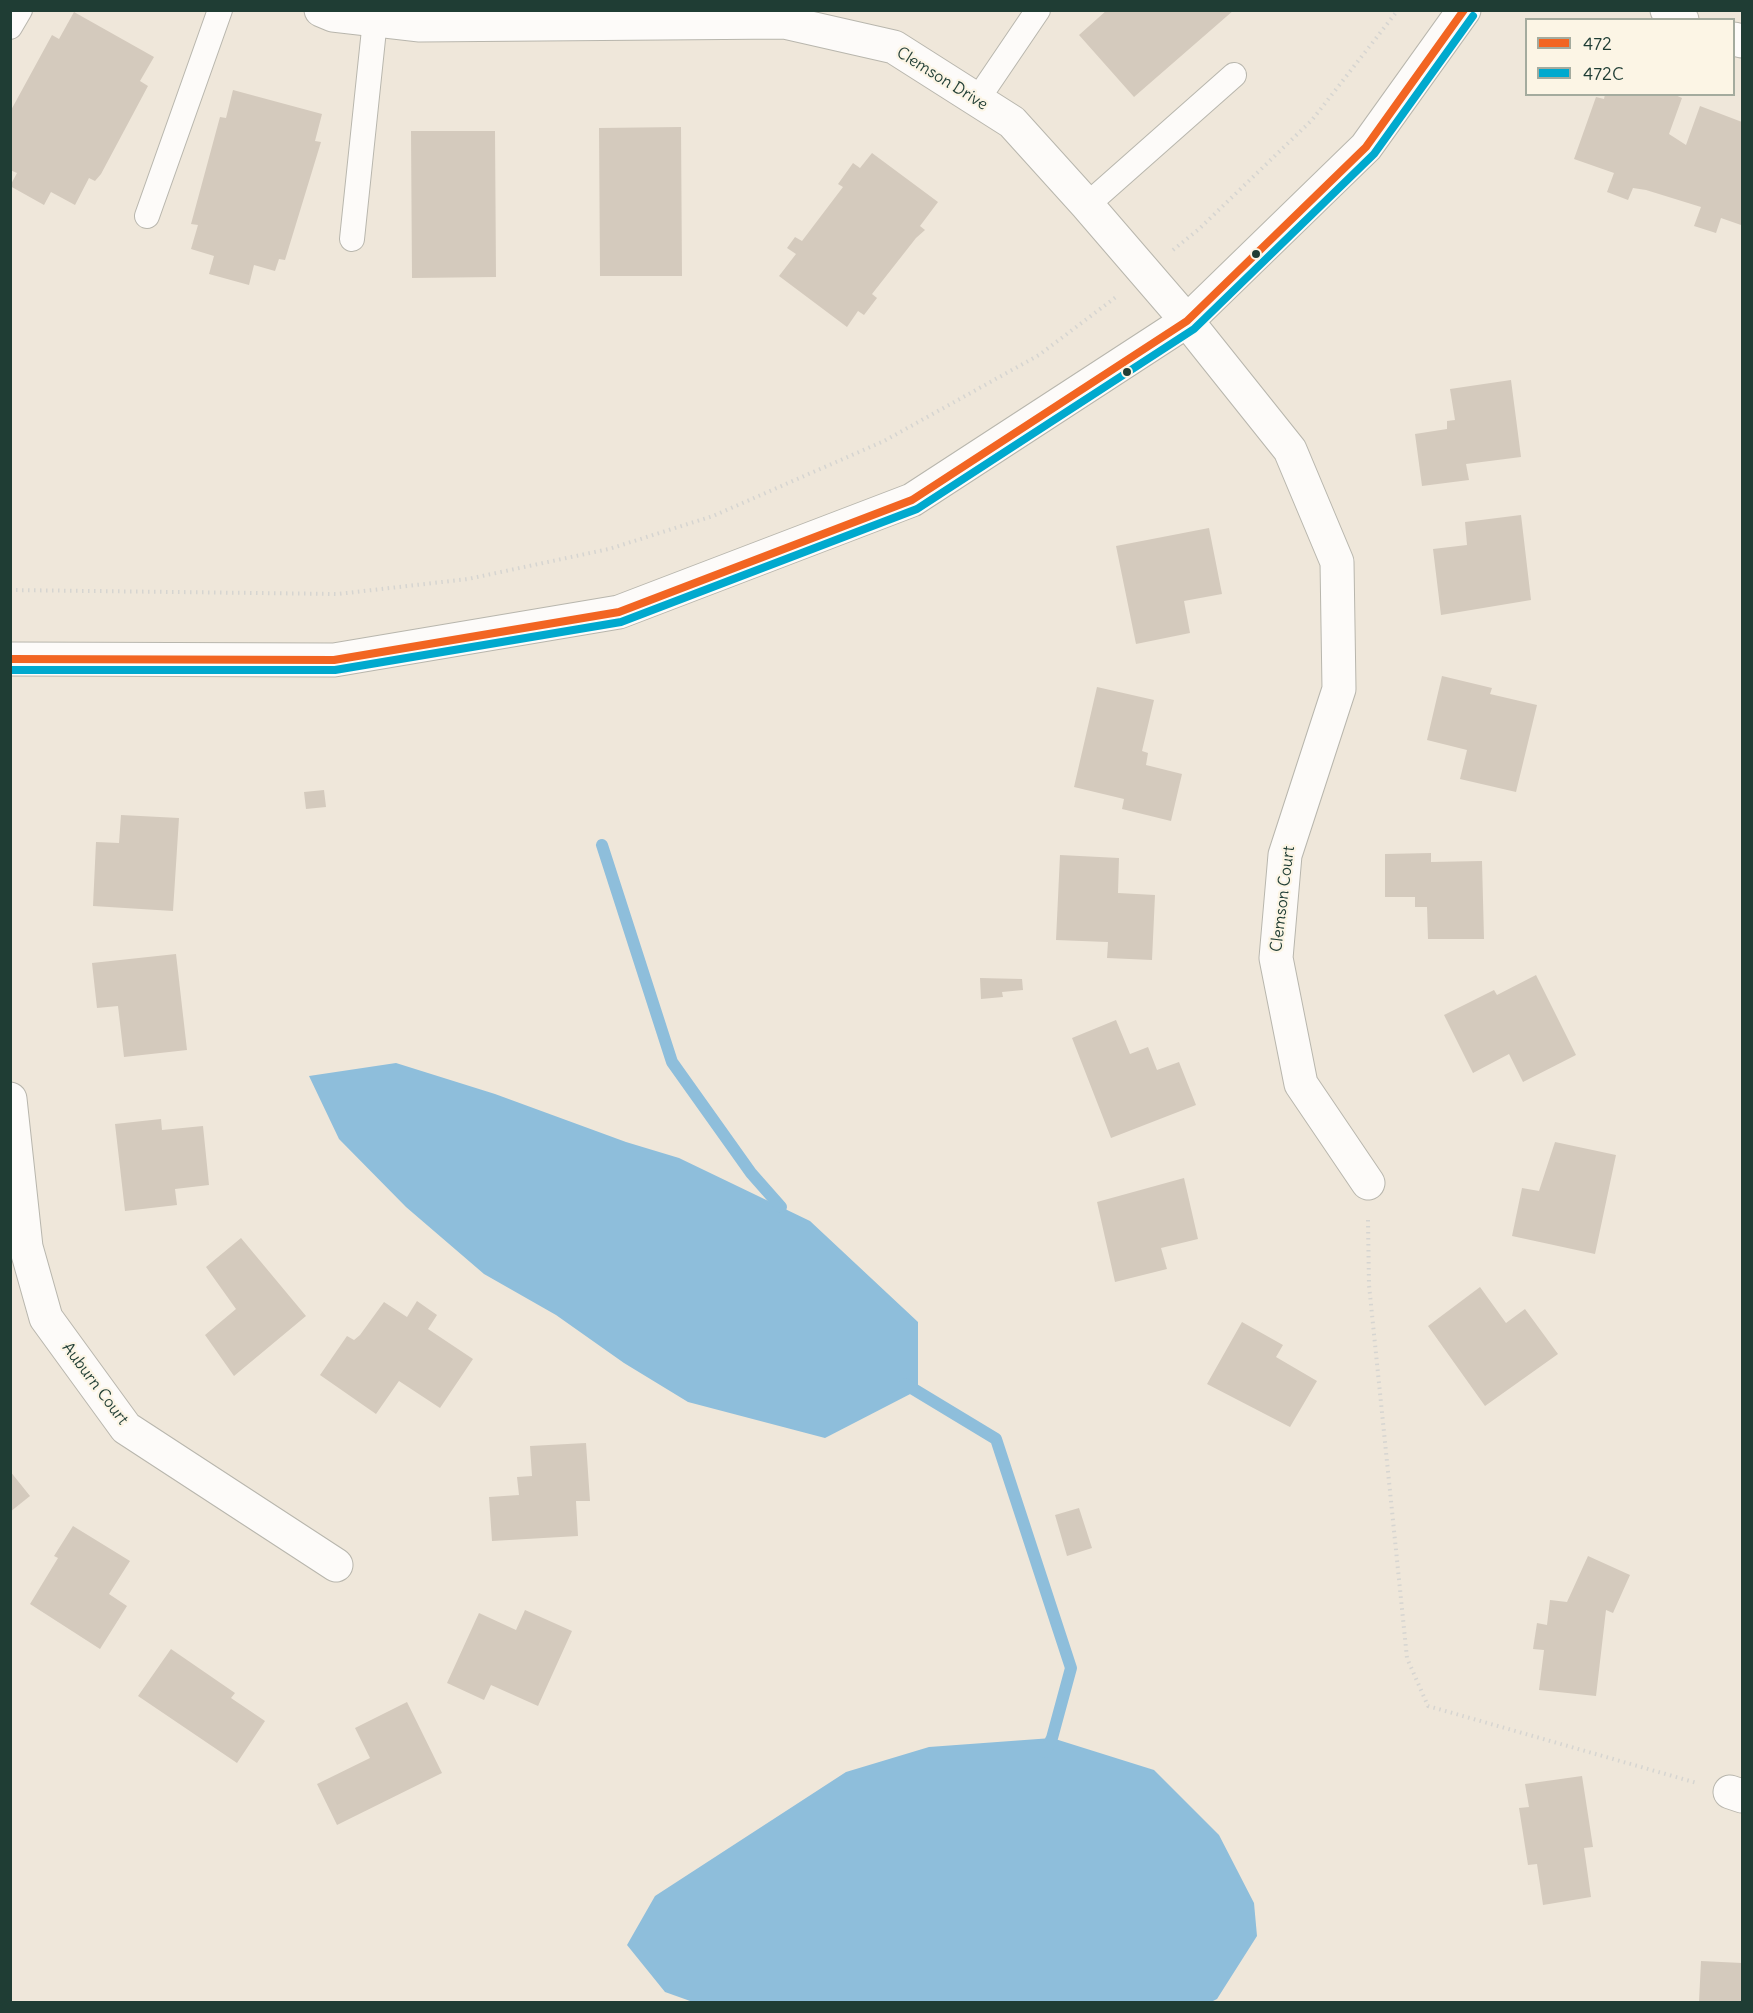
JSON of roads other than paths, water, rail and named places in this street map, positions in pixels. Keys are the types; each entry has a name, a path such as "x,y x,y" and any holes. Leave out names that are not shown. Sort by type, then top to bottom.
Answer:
{"street":[{"name":"Clemson Drive","path":"321,10 333,15 420,25 517,17 682,17 784,22 894,47 1012,122 1087,204 1186,321"},
{"path":"10,659 334,660 619,612 912,500 1186,321 1366,147 1464,10"},
{"name":"Clemson Court","path":"1186,321 1290,450 1337,562 1339,689 1285,855 1276,958 1301,1084 1368,1183"},
{"name":"Auburn Court","path":"10,1099 26,1247 46,1318 126,1428 336,1565"}],"lane":[{"path":"10,27 20,10"},
{"path":"147,216 220,10"},
{"path":"977,100 1038,10"},
{"path":"352,239 375,20"},
{"path":"1087,204 1234,75"}],"water":[{"path":"396,1063 495,1094 626,1142 679,1158 810,1221 918,1322 918,1390 825,1438 688,1402 624,1363 556,1315 484,1274 406,1207 339,1139 309,1076"},
{"path":"1052,1738 1154,1770 1219,1835 1254,1903 1257,1936 1217,1999 1211,2002 693,2002 665,1992 627,1945 655,1896 846,1772 929,1747"}],"waterway":[{"path":"602,845 672,1062 751,1173 781,1207"},
{"path":"905,1384 996,1439 1071,1668 1052,1738 1045,1752"}]}
